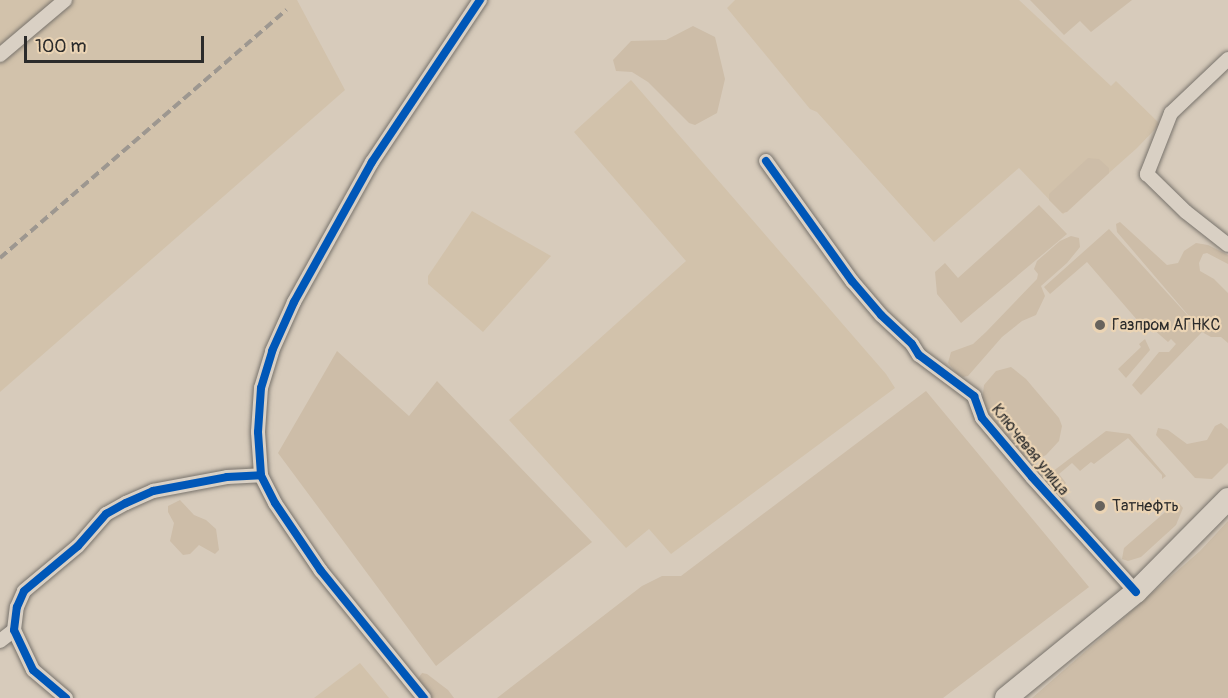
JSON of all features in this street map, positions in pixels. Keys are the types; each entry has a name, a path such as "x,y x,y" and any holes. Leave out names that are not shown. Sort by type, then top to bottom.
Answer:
{"main road":[{"path":"1006,698 1136,592 1228,500"}],"street":[{"path":"0,55 66,0"},
{"path":"424,698 299,541 261,475 258,432 261,388 272,351 294,302 372,162 480,0"},
{"path":"1228,60 1171,114 1147,174 1186,212 1228,245"},
{"name":"Ключевая улица","path":"766,161 852,281 881,315 912,344 920,355 974,396 982,418 1136,592"},
{"path":"66,698 33,670 14,630 17,607 24,591 78,546 106,514 153,491 227,477 261,475"},
{"path":"0,641 14,630"}],"shaded area":[{"path":"0,0 297,0 345,90 0,392"},
{"path":"735,0 1019,0 1111,86 1116,81 1160,124 1137,148 1063,214 1019,168 934,242 817,112 810,109 727,8"},
{"path":"1030,0 1132,0 1091,32 1080,21 1064,35"},
{"path":"693,26 715,37 725,79 717,113 695,125 689,123 648,82 632,72 616,71 613,60 631,41 666,40"},
{"path":"631,80 886,374 895,388 671,554 649,529 626,548 509,420 686,261 574,132"},
{"path":"1088,158 1099,159 1109,168 1109,173 1067,212 1062,213 1049,200 1049,194"},
{"path":"1039,205 1067,234 961,323 937,294 935,272 945,263 958,278"},
{"path":"472,211 551,256 483,332 428,284 428,276"},
{"path":"1120,222 1167,265 1178,263 1184,251 1196,243 1208,245 1228,255 1228,264 1207,253 1203,254 1199,263 1200,271 1214,279 1228,293 1228,343 1221,337 1211,337 1202,332 1141,395 1132,385 1159,352 1169,352 1176,344 1171,339 1168,342 1153,329 1152,322 1146,318 1138,321 1087,262 1050,294 1044,287 1109,229 1200,329 1117,232 1116,224"},
{"path":"1071,236 1079,238 1080,247 1067,263 1041,286 1045,296 1036,315 1022,321 1002,337 968,376 963,377 957,374 948,363 951,352 973,344 986,332 1037,279 1038,274 1034,269 1037,261 1060,241"},
{"path":"1145,339 1150,350 1126,378 1118,369 1141,347 1139,344"},
{"path":"337,351 409,416 437,381 592,542 436,666 278,453"},
{"path":"1011,367 1026,379 1059,418 1062,426 1059,441 1046,455 1038,459 1022,457 987,417 982,401 984,385 996,371"},
{"path":"926,391 1089,587 943,698 497,698 642,586 662,576 681,576"},
{"path":"1221,423 1228,429 1228,463 1212,479 1195,478 1156,435 1158,428 1168,430 1187,444 1207,440 1215,426"},
{"path":"1106,431 1130,434 1166,476 1162,479 1162,475 1128,438 1094,464 1091,462 1080,471 1072,463 1059,474 1066,483 1061,487 1051,484 1049,479 1052,472"},
{"path":"180,500 194,515 206,520 216,529 219,550 215,554 199,545 190,554 183,555 170,541 174,523 168,512 168,506"},
{"path":"1179,503 1183,508 1176,525 1141,557 1128,561 1122,559 1124,548 1172,506"},
{"path":"1228,521 1228,698 1032,698 1200,551"},
{"path":"360,663 389,698 314,698"},
{"path":"422,673 427,674 448,690 454,698 429,698 417,680"}],"railway":[{"path":"0,258 286,10"}],"cycle path":[{"path":"424,698 321,571 275,503 261,475 258,432 261,388 272,351 294,302 372,162 480,0"},
{"path":"766,161 852,281 881,315 912,344 919,355 974,396 982,418 1136,592"},
{"path":"66,698 33,670 14,630 17,607 24,591 78,546 106,514 126,503 153,491 227,477 261,475"}],"place":[{"name":"Газпром АГНКС","path":"1100,325"},
{"name":"Татнефть","path":"1100,506"}]}
